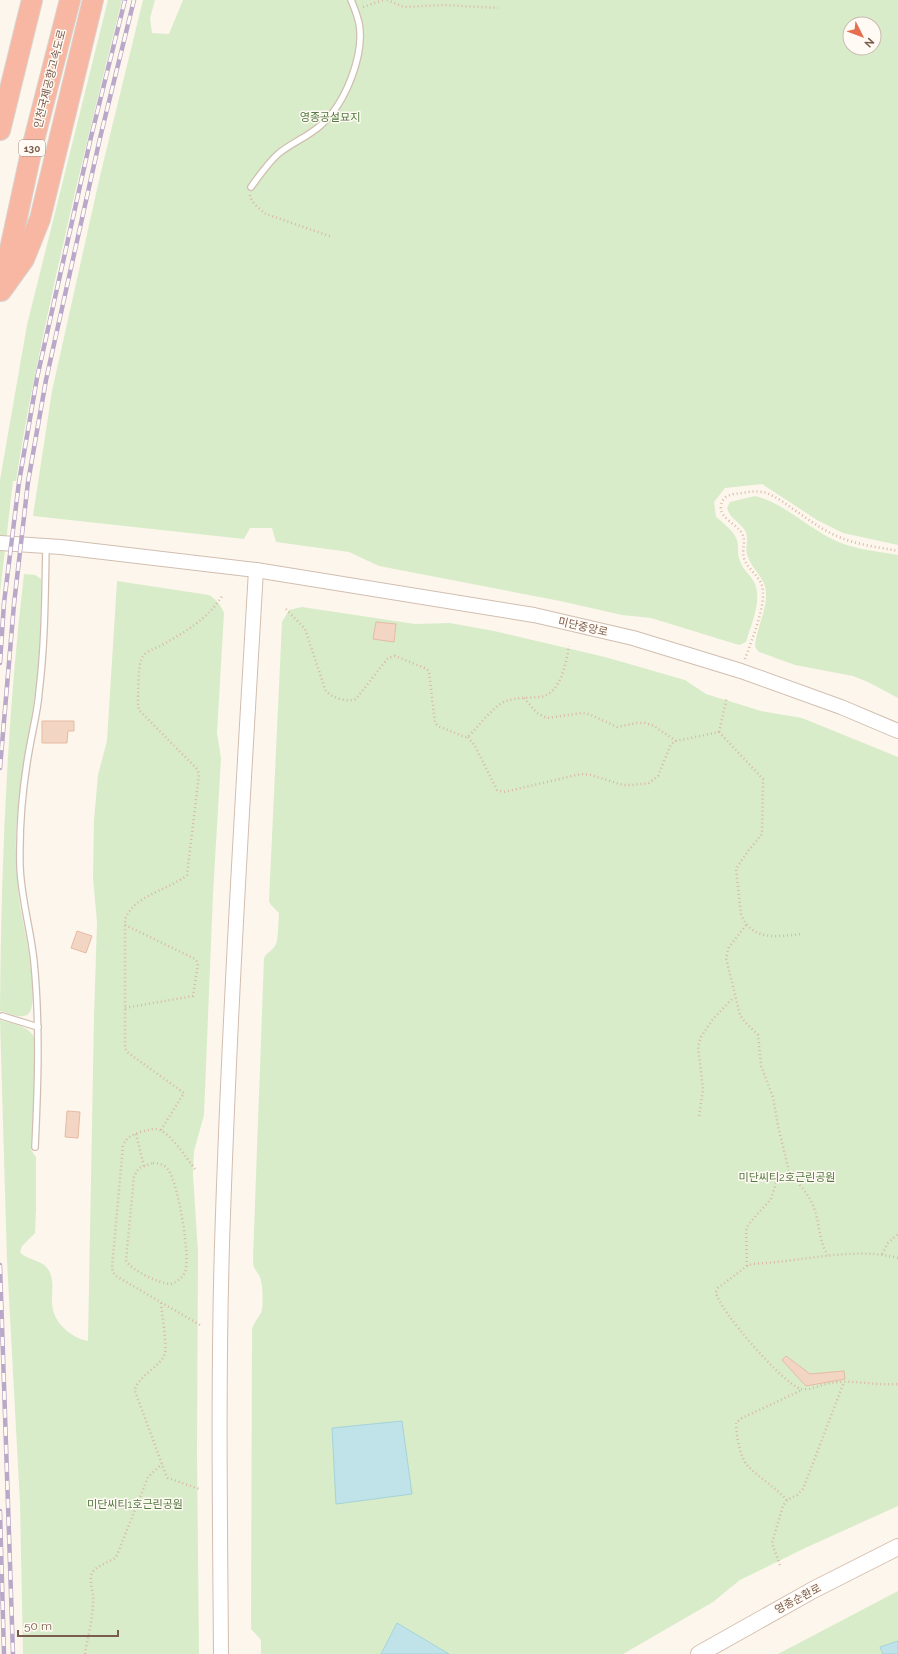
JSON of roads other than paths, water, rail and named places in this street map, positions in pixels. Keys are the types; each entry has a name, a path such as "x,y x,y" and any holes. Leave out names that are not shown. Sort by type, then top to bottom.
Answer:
{"highway":[{"path":"0,130 32,0"},
{"name":"인천국제공항고속도로","path":"1,295 32,148 70,0"},
{"path":"1,295 24,259 40,219 93,0"}],"main road":[{"name":"영종순환로","path":"699,1654 813,1590 898,1547"}],"street":[{"name":"미단중앙로","path":"0,543 46,546 256,570 534,615 633,638 741,671 841,707 898,731"},
{"path":"221,1654 220,1370 222,1242 234,961 256,570"}],"lane":[{"path":"251,187 278,154 321,125 331,114 340,100 353,72 360,34 359,23 351,0"},
{"path":"35,1147 38,1083 38,1027 34,961 24,904 20,867 23,793 39,692 42,656 46,546"},
{"path":"2,1016 38,1027"}],"water":[{"path":"402,1421 412,1494 336,1504 332,1428"},
{"path":"397,1623 449,1654 381,1654"},
{"path":"898,1641 898,1654 883,1654 880,1647"}],"railway":[{"path":"0,663 4,603 19,482 37,378 91,137 125,0"},
{"path":"0,768 14,604 28,482 46,380 100,138 134,0"},
{"path":"0,1265 13,1654"},
{"path":"0,1511 4,1654"}],"park label":[{"name":"영종공설묘지","path":"330,117"},
{"name":"미단씨티2호근린공원","path":"787,1177"},
{"name":"미단씨티1호근린공원","path":"135,1504"}]}
